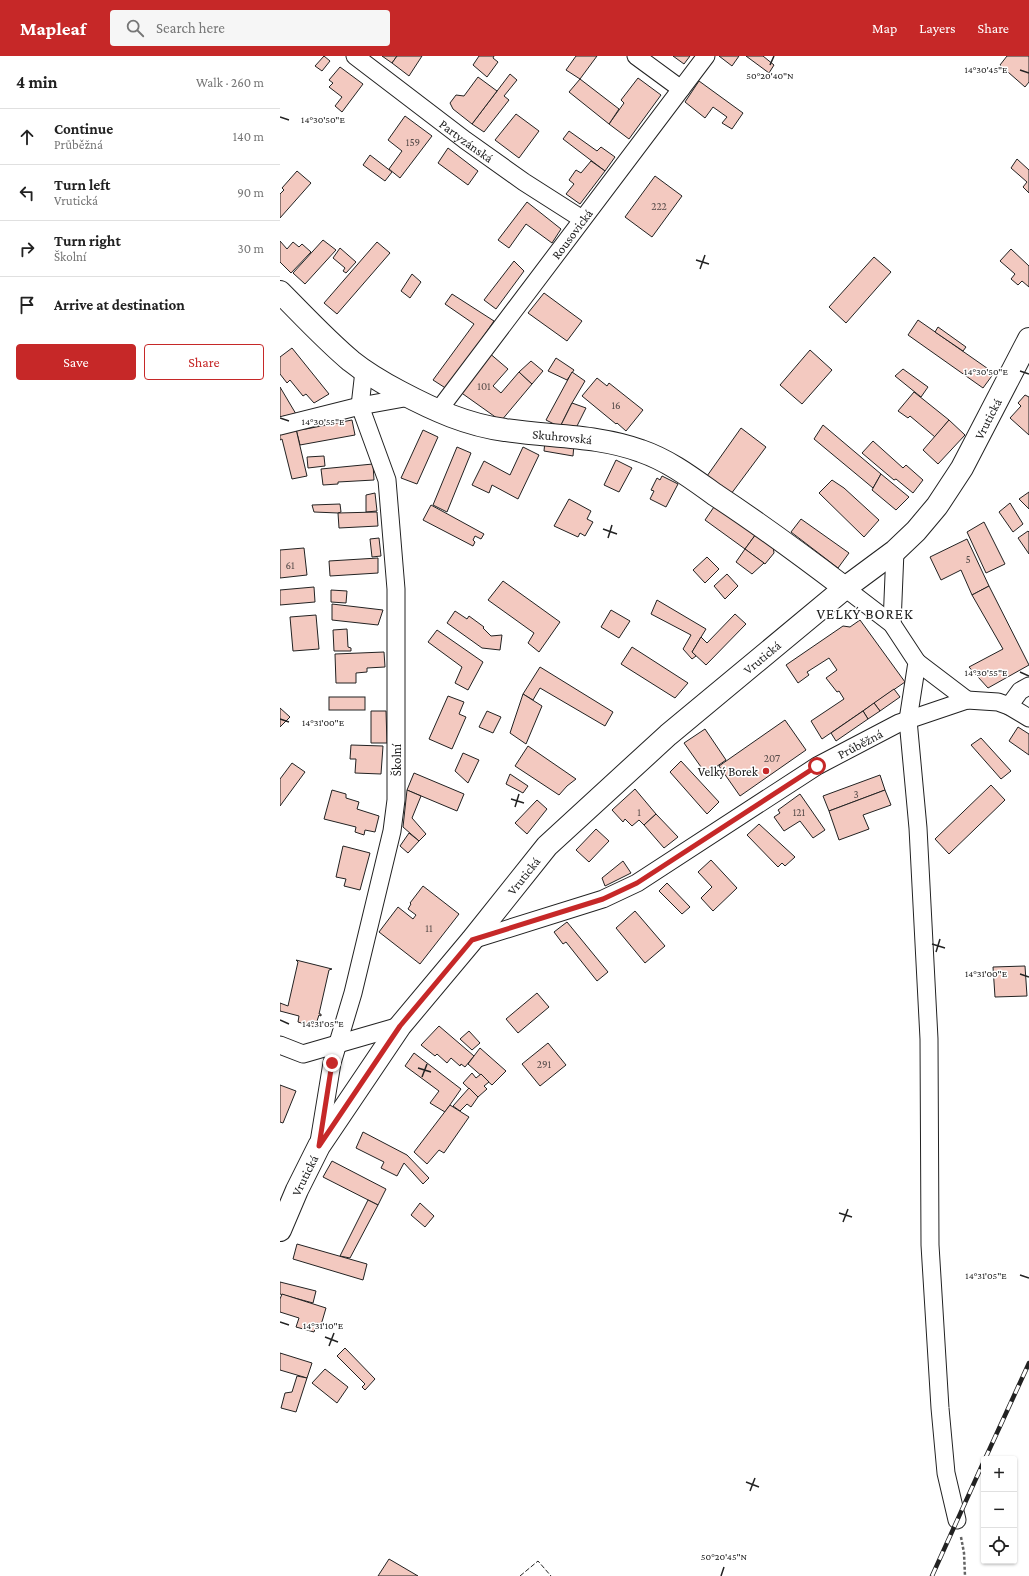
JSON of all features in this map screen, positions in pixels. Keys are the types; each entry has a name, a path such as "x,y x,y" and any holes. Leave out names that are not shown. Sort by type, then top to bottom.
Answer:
{"street":[{"name":"Partyzánská","path":"355,56 465,140 524,182 582,219"},
{"path":"636,56 681,89"},
{"name":"Rousovická","path":"438,411 706,56"},
{"name":"Skuhrovská","path":"280,292 339,350 364,371 410,397 438,411 486,427 604,441 623,445 659,458 678,469 773,533 845,588"},
{"name":"Vrutická","path":"280,1230 297,1190 319,1146 400,1026 472,940 547,846 668,735 845,588 895,551 916,531 937,506 962,468 1029,339"},
{"name":"Školní","path":"319,1146 332,1063 353,994 392,831 396,800 396,589 386,480 360,406 364,371"},
{"path":"280,426 360,406 410,397"},
{"path":"892,624 895,551"},
{"path":"845,588 892,624 917,662 967,700"},
{"path":"917,662 908,720 918,828 929,1038 930,1245 940,1408 946,1473 957,1520"},
{"path":"1009,706 1020,690 1029,686"},
{"name":"Průběžná","path":"472,940 603,899 637,883 817,766 899,723 967,700 987,700 1009,706 1029,718"},
{"path":"280,1045 303,1054 336,1046 400,1026"}],"path":[{"path":"957,1520 964,1553 965,1576"}],"building":[{"path":"324,56 330,61 322,71 315,66"},
{"path":"382,56 397,56 392,63"},
{"path":"397,56 422,56 409,76 392,63"},
{"path":"479,56 494,56 493,58 498,62 487,77 473,65"},
{"path":"576,56 597,56 580,79 566,70"},
{"path":"673,56 690,56 684,64"},
{"path":"719,56 739,56 732,66"},
{"path":"746,56 763,56 774,65 769,73"},
{"path":"1007,56 1029,56 1029,82 1025,87 1000,65"},
{"path":"340,67 363,84 342,112 335,106 342,97 329,87 333,83 329,80"},
{"path":"510,74 517,80 504,96 509,100 484,132 472,124"},
{"path":"478,77 497,91 472,124 453,109 450,103 456,95 464,96"},
{"path":"638,78 661,95 629,139 609,124 624,103 621,100"},
{"path":"580,79 619,109 609,124 569,92"},
{"path":"699,81 743,113 732,129 722,123 727,117 713,107 705,118 685,102"},
{"path":"516,114 539,131 519,158 495,140"},
{"path":"405,116 432,136 400,178 389,169 402,151 388,140"},
{"path":"569,131 597,151 601,147 615,157 605,171 563,139"},
{"path":"448,148 478,171 468,185 438,163"},
{"path":"370,155 392,172 385,181 363,165"},
{"path":"1017,159 1029,170 1029,193 1023,187 1027,182 1011,168"},
{"path":"591,161 605,171 580,204 566,194 574,184 569,180 576,170 581,173"},
{"path":"297,171 311,183 280,218 280,194 284,190 282,188"},
{"path":"655,176 682,196 652,237 625,217"},
{"path":"527,202 561,229 552,243 526,224 509,248 498,240"},
{"path":"323,240 336,250 305,284 293,273"},
{"path":"280,241 287,249 293,242 299,247 302,244 311,252 291,273 280,262"},
{"path":"377,242 390,253 337,314 324,303"},
{"path":"340,248 356,262 346,273 343,271 345,268 333,258"},
{"path":"1011,249 1029,266 1029,287 1022,281 1018,285 1011,279 1015,274 1000,261"},
{"path":"874,257 891,272 846,323 829,307"},
{"path":"514,261 524,271 496,309 484,300"},
{"path":"412,274 421,282 410,298 401,291"},
{"path":"544,293 582,321 567,341 528,313"},
{"path":"452,294 494,321 447,389 433,380 474,324 445,304"},
{"path":"918,320 994,373 983,388 908,335"},
{"path":"938,327 966,347 963,351 935,332"},
{"path":"292,348 329,394 314,403 306,394 303,396 290,380 287,383 280,374 280,357"},
{"path":"810,350 832,370 802,404 780,385"},
{"path":"488,352 508,369 493,386 501,393 519,372 532,384 501,421 456,389"},
{"path":"556,358 574,370 567,380 548,371"},
{"path":"531,361 543,371 532,384 519,372"},
{"path":"903,369 928,387 921,397 895,376"},
{"path":"572,372 585,381 560,427 546,420"},
{"path":"597,378 607,386 609,383 643,410 626,431 582,396"},
{"path":"280,387 296,414 280,417"},
{"path":"914,392 949,420 935,437 910,416 908,418 898,411"},
{"path":"1025,395 1029,397 1029,435 1010,418 1021,406 1018,403"},
{"path":"572,403 586,408 576,428 560,427"},
{"path":"352,420 355,435 300,445 296,429 306,429"},
{"path":"949,420 965,435 938,464 923,450"},
{"path":"823,425 881,474 873,488 814,439"},
{"path":"741,428 766,447 731,494 707,476"},
{"path":"296,429 307,476 292,479 282,439 280,440 280,434"},
{"path":"423,430 438,437 417,484 401,478"},
{"path":"545,441 574,444 573,456 544,451"},
{"path":"873,441 903,468 906,465 923,480 913,493 896,479 894,480 862,453"},
{"path":"457,447 471,453 447,512 433,505"},
{"path":"523,447 539,455 518,499 492,485 489,493 472,485 484,461 510,475"},
{"path":"324,456 325,466 308,468 307,457"},
{"path":"616,460 632,468 619,492 604,485"},
{"path":"373,464 374,480 338,482 338,484 323,485 321,469"},
{"path":"881,474 909,497 896,510 872,490"},
{"path":"662,476 678,484 666,507 650,499 654,491 651,490 657,478 660,480"},
{"path":"832,480 844,488 879,520 864,537 819,493"},
{"path":"1029,492 1029,509 1019,499"},
{"path":"375,493 377,511 366,512 366,495"},
{"path":"569,499 591,511 587,519 593,522 585,536 580,533 578,537 554,526"},
{"path":"1010,503 1023,524 1013,532 999,512"},
{"path":"340,504 341,512 338,513 314,512 312,505"},
{"path":"716,504 756,534 745,549 705,520"},
{"path":"431,505 484,534 481,539 475,536 473,546 423,520"},
{"path":"377,512 378,526 339,528 338,513"},
{"path":"801,519 849,553 838,568 791,532"},
{"path":"984,522 1005,564 986,573 967,532"},
{"path":"1028,531 1029,532 1029,554 1018,538"},
{"path":"756,534 773,546 774,553 765,564 745,549"},
{"path":"379,538 381,556 372,557 370,539"},
{"path":"967,539 989,586 972,595 961,570 941,580 930,557"},
{"path":"304,548 307,575 280,578 280,550"},
{"path":"745,549 764,563 752,574 736,562"},
{"path":"707,557 719,569 705,583 693,570"},
{"path":"378,558 378,573 330,576 329,561"},
{"path":"727,574 738,586 725,599 714,586"},
{"path":"503,581 560,622 539,652 528,643 534,633 488,600"},
{"path":"989,586 1029,665 988,688 969,667 1003,649 972,595"},
{"path":"314,587 315,602 280,605 280,590"},
{"path":"331,590 347,591 346,603 331,602"},
{"path":"657,600 706,629 692,652 696,656 692,659 683,649 691,635 651,614"},
{"path":"332,604 383,610 378,625 332,620"},
{"path":"611,610 630,621 619,638 601,627"},
{"path":"455,611 467,619 469,616 484,627 483,628 491,636 502,635 500,650 482,648 447,623"},
{"path":"735,614 746,624 706,665 692,652 701,637 707,643"},
{"path":"316,615 319,649 293,651 290,617"},
{"path":"860,620 905,682 822,739 811,721 844,699 839,691 837,692 826,678 837,670 829,658 807,672 809,675 798,683 786,665 843,626 850,627"},
{"path":"347,629 348,647 351,648 351,651 334,651 333,630"},
{"path":"437,630 483,662 468,690 455,683 462,667 428,642"},
{"path":"632,647 688,683 675,698 621,664"},
{"path":"384,652 385,667 367,668 367,672 356,673 356,683 336,683 335,654"},
{"path":"540,667 613,712 605,726 540,688 533,700 523,694"},
{"path":"894,689 900,697 880,711 874,703"},
{"path":"523,694 542,706 526,744 510,733"},
{"path":"448,696 464,702 459,714 466,717 452,749 429,739"},
{"path":"329,697 365,697 365,710 329,710"},
{"path":"874,703 880,711 868,719 863,711"},
{"path":"280,708 290,717 280,727"},
{"path":"371,711 386,711 387,743 371,743"},
{"path":"487,711 501,717 493,733 479,727"},
{"path":"863,711 868,719 836,741 831,733"},
{"path":"785,720 806,750 740,796 719,766"},
{"path":"1018,727 1029,734 1029,755 1009,741"},
{"path":"705,729 726,760 706,774 684,743"},
{"path":"981,738 1011,771 1001,779 971,745"},
{"path":"351,745 383,746 381,774 355,773 356,759 350,759"},
{"path":"528,746 576,779 559,795 515,766"},
{"path":"463,753 479,760 468,783 455,771"},
{"path":"681,761 719,802 707,814 670,772"},
{"path":"292,763 305,772 280,806 280,779"},
{"path":"414,773 464,794 457,811 407,790"},
{"path":"510,774 528,786 523,793 506,784"},
{"path":"880,775 885,790 829,811 823,796"},
{"path":"991,785 1005,800 949,854 935,839"},
{"path":"635,789 656,814 644,825 639,820 632,826 625,819 623,822 612,810"},
{"path":"332,790 346,794 346,798 359,802 357,809 379,816 375,832 365,830 364,835 355,832 356,827 324,819"},
{"path":"407,790 421,796 412,818 426,834 419,841 403,827"},
{"path":"885,790 891,805 863,815 869,829 839,840 829,811"},
{"path":"800,794 825,830 813,838 800,821 784,831 774,817 780,813 778,810"},
{"path":"537,800 547,809 527,834 515,823"},
{"path":"656,814 678,837 664,848 644,825"},
{"path":"759,824 795,857 785,866 782,863 778,867 747,835"},
{"path":"596,829 609,841 589,862 576,850"},
{"path":"409,833 419,841 408,853 400,846"},
{"path":"343,846 370,853 360,890 344,886 346,879 336,877"},
{"path":"711,860 737,888 713,911 701,898 712,887 698,872"},
{"path":"623,861 631,873 605,886 602,878"},
{"path":"667,883 690,907 682,914 659,891"},
{"path":"423,886 459,914 420,964 379,932 398,907 413,919 416,915 408,909 411,904 410,903"},
{"path":"635,911 665,946 645,963 616,928"},
{"path":"567,922 608,972 597,981 566,942 563,944 554,932"},
{"path":"296,960 332,969 329,970 319,1014 321,1014 321,1016 319,1015 315,1027 298,1022 299,1016 280,1011 280,1003 288,1006 298,962"},
{"path":"1025,966 1027,996 995,997 993,967"},
{"path":"537,993 549,1007 518,1033 506,1019"},
{"path":"439,1026 474,1056 465,1067 461,1064 460,1066 451,1058 447,1063 437,1054 435,1056 421,1045"},
{"path":"469,1031 480,1043 472,1050 460,1039"},
{"path":"548,1043 566,1065 540,1086 522,1064"},
{"path":"480,1048 506,1071 492,1085 468,1064"},
{"path":"414,1053 461,1089 445,1112 430,1103 439,1091 405,1066"},
{"path":"472,1073 476,1078 481,1074 489,1082 484,1086 487,1089 478,1097 463,1083"},
{"path":"280,1085 296,1091 283,1123 280,1122"},
{"path":"469,1088 478,1097 471,1107 467,1104 460,1111 453,1106"},
{"path":"450,1105 469,1117 444,1153 439,1150 427,1164 414,1152"},
{"path":"363,1132 407,1155 429,1178 423,1184 404,1163 397,1176 381,1168 384,1162 356,1148"},
{"path":"332,1161 386,1189 378,1205 323,1177"},
{"path":"368,1200 378,1205 350,1258 340,1256"},
{"path":"420,1203 434,1216 425,1227 411,1215"},
{"path":"297,1244 367,1264 363,1280 293,1259"},
{"path":"280,1282 316,1291 313,1303 280,1294"},
{"path":"282,1294 326,1308 321,1325 317,1323 314,1332 296,1327 299,1318 280,1312 280,1299"},
{"path":"345,1348 375,1379 365,1390 362,1387 365,1384 337,1356"},
{"path":"280,1353 312,1363 307,1378 280,1370"},
{"path":"325,1369 348,1387 337,1403 312,1383"},
{"path":"297,1376 307,1378 296,1412 281,1408 285,1393 292,1392"},
{"path":"389,1559 418,1576 378,1576"}],"railway":[{"path":"986,1456 1029,1363"},
{"path":"932,1576 981,1468"}],"fence":[{"path":"520,1576 538,1561 551,1576"}],"place":[{"name":"Velký Borek","path":"766,771"}],"district":[{"name":"VELKÝ BOREK","path":"865,614"}],"route":[{"path":"332,1063 319,1146 400,1026 472,940 603,899 637,883 817,766"}]}
